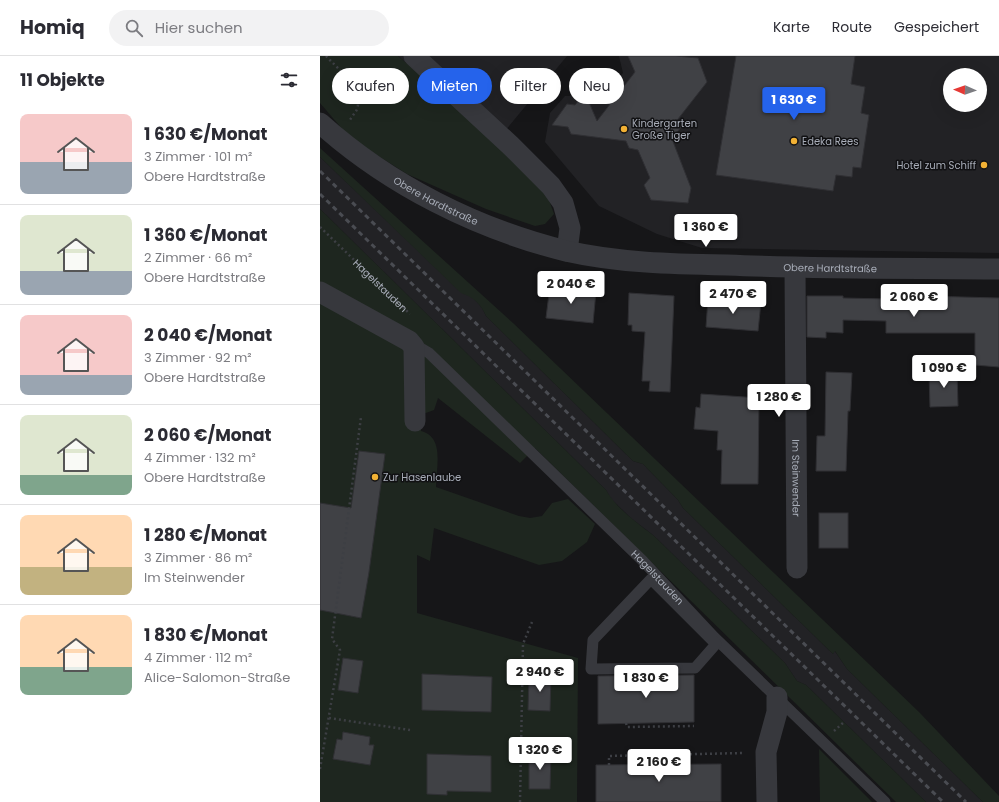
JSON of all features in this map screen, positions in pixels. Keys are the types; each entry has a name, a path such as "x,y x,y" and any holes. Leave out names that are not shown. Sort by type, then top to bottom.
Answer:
{"street":[{"path":"414,56 510,145 551,186 563,203 570,228 567,251"},
{"name":"Obere Hardtstraße","path":"320,124 337,139 381,170 417,192 478,221 518,237 567,251 609,259 654,263 794,268 999,269"},
{"name":"Im Steinwender","path":"794,268 797,568"},
{"name":"Hagelstauden","path":"320,292 409,341"},
{"path":"409,341 414,347 415,359 413,397 415,421"},
{"path":"767,802 766,752 777,712 777,698"}],"lane":[{"name":"Hagelstauden","path":"409,341 429,353 643,561 714,637 885,802"},
{"path":"651,579 716,644 695,668 591,669 593,640 651,579"}],"path":[{"path":"326,56 353,86 358,96 357,108 351,118"},
{"name":"Hagelstauden","path":"320,227 412,317"},
{"path":"320,769 340,650 332,639 361,417"},
{"path":"520,802 523,644 532,622"},
{"path":"329,718 410,730"},
{"path":"626,723 627,727 692,726"},
{"path":"609,765 609,756 766,752"}],"shaded area":[{"path":"320,56 398,56 417,72 417,104 454,104 475,122 548,197 554,214 545,224 535,226 486,209 407,174 350,138 320,103"},
{"path":"398,56 567,56 557,68 500,68 500,104 527,104 495,143 475,122 454,104 492,104 492,68 417,68 417,72"},
{"path":"619,56 999,56 999,253 702,248 657,234 599,206 545,142 550,113 558,104 561,104 561,101 565,96 569,96 569,104 624,104 624,68 622,68"},
{"path":"320,148 513,323 919,712 999,796 999,802 983,802 847,669 835,651 833,654 683,508 678,500 643,464 633,461 486,316 482,308 476,302 461,293 320,157"},
{"path":"320,157 461,292 472,296 482,308 486,316 633,461 643,464 678,500 683,508 833,654 834,650 847,669 983,802 926,802 806,685 797,681 785,663 653,535 632,519 611,499 606,490 320,209"},
{"path":"320,209 606,490 621,509 653,535 785,663 797,681 806,685 926,802 896,802 535,448 520,463 438,398 434,410 423,414 421,431 429,434 436,446 438,463 436,487 519,516 530,518 542,516 552,503 568,499 595,524 587,542 562,561 539,565 434,528 430,561 417,555 417,613 578,658 577,802 320,802"},
{"path":"819,749 872,802 820,802"}],"building":[{"name":"Kindergarten Große Tiger","path":"628,56 676,56 698,58 707,82 678,119 681,127 672,139 691,188 688,203 651,200 644,185 650,178 638,150 629,148 626,141 571,134 568,127 552,125 567,104 590,104 597,121 610,104 624,104 624,86 635,72"},
{"name":"Edeka Rees","path":"736,56 855,56 851,84 865,87 861,113 869,115 861,168 853,167 852,177 836,175 833,191 716,175"},
{"path":"550,286 596,291 593,323 546,318"},
{"path":"629,293 674,296 670,392 649,391 650,381 642,381 645,332 632,331 632,325 628,325"},
{"path":"887,295 999,298 999,367 975,365 975,333 886,333 886,321 843,320 843,333 826,332 826,338 807,337 807,296 843,296 843,298 887,299"},
{"path":"708,299 761,302 758,331 706,327"},
{"path":"957,371 958,406 930,407 929,372"},
{"path":"826,372 852,373 850,411 848,411 846,471 816,471 817,436 825,436"},
{"path":"701,394 759,398 758,484 721,484 722,450 717,450 718,431 694,429 696,407 700,408"},
{"path":"359,451 385,454 369,572 361,618 320,610 320,503 351,508"},
{"path":"819,513 848,513 848,548 819,548"},
{"path":"343,658 363,661 358,693 338,690"},
{"path":"422,674 492,677 491,712 422,710"},
{"path":"529,675 551,676 550,711 528,710"},
{"path":"694,675 694,722 598,724 598,676"},
{"path":"343,732 370,737 369,745 374,745 370,765 333,759 337,739 342,740"},
{"path":"529,753 551,754 550,789 529,789"},
{"path":"427,754 491,756 491,792 447,791 447,795 427,794"},
{"path":"721,764 721,802 596,802 596,765"}],"railway":[{"path":"320,171 966,802"},
{"path":"320,194 943,802"}],"place":[{"name":"Kindergarten Große Tiger","path":"624,129"},
{"name":"Edeka Rees","path":"794,141"},
{"name":"Hotel zum Schiff","path":"984,165"},
{"name":"Zur Hasenlaube","path":"375,477"}]}
